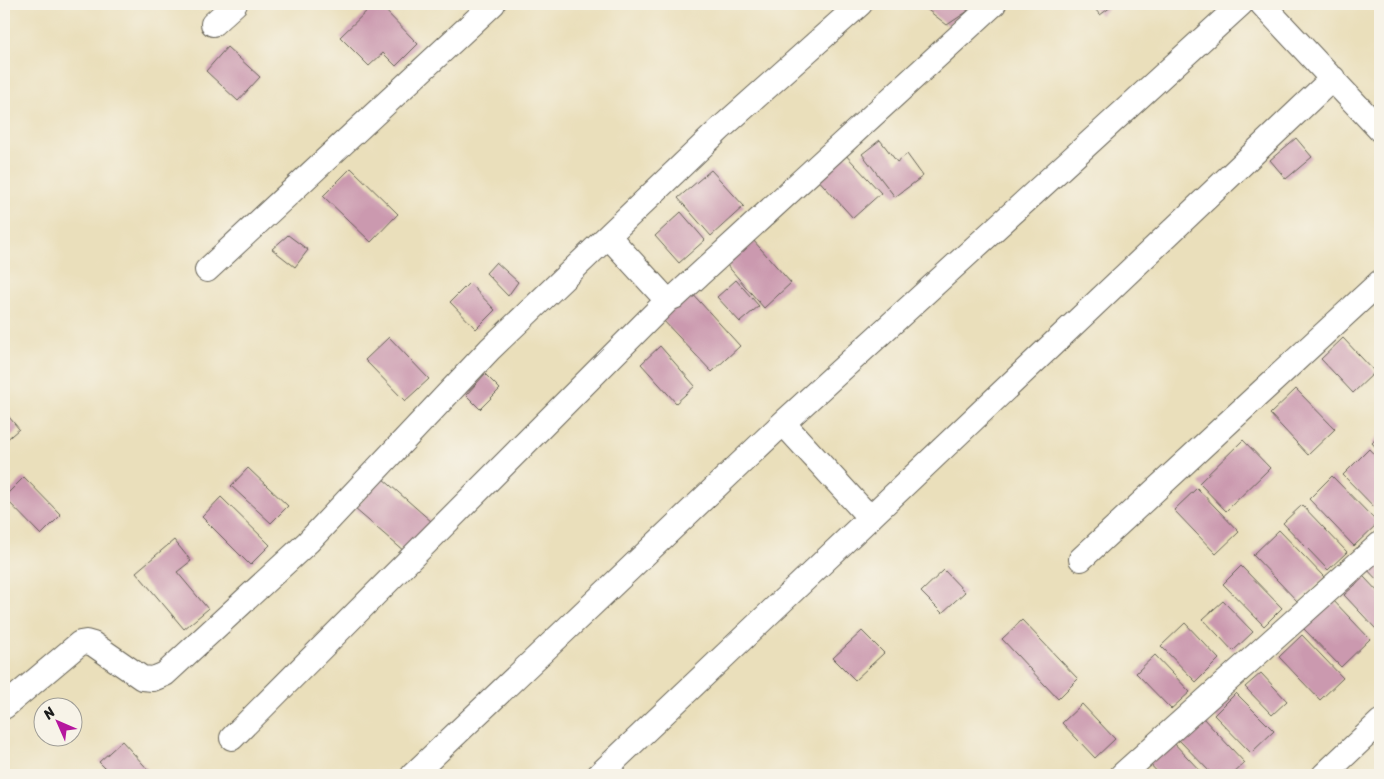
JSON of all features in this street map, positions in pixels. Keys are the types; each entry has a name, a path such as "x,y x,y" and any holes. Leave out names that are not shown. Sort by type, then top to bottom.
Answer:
{"street":[{"path":"213,24 235,4"},
{"path":"207,270 493,4"},
{"path":"4,707 80,643 93,644 142,678 153,679 165,674 308,542 490,349 720,129 860,4"},
{"path":"232,738 669,299 685,290 817,165 994,4"},
{"path":"413,775 783,423 1242,4"},
{"path":"1262,4 1380,130"},
{"path":"599,775 1332,78"},
{"path":"609,236 664,297 669,299"},
{"path":"1081,559 1380,282"},
{"path":"783,423 870,518"},
{"path":"1122,775 1380,544"},
{"path":"1324,775 1380,722"}],"building":[{"path":"374,4 379,4 418,44 396,66 383,53 369,66 340,37"},
{"path":"920,4 960,4 968,11 947,25"},
{"path":"1091,4 1115,4 1100,15"},
{"path":"227,47 260,77 238,101 206,71"},
{"path":"1296,138 1312,157 1286,179 1270,160"},
{"path":"880,140 897,162 907,154 923,176 895,197 862,154"},
{"path":"842,151 881,193 853,218 815,176"},
{"path":"351,168 398,214 371,242 323,196"},
{"path":"711,170 744,206 711,236 678,198"},
{"path":"681,212 705,240 679,263 655,236"},
{"path":"288,235 308,250 295,267 272,249"},
{"path":"753,240 791,283 764,308 726,264"},
{"path":"496,262 518,282 508,296 486,273"},
{"path":"736,280 759,306 740,322 717,297"},
{"path":"469,283 495,310 476,329 450,302"},
{"path":"690,291 740,346 712,372 661,318"},
{"path":"389,337 429,379 405,401 365,360"},
{"path":"1343,338 1375,372 1353,393 1321,359"},
{"path":"660,346 695,386 676,403 641,364"},
{"path":"485,374 500,389 480,409 466,395"},
{"path":"1296,389 1335,429 1308,455 1270,414"},
{"path":"4,411 19,429 4,442"},
{"path":"1380,434 1380,452 1372,443"},
{"path":"1243,440 1270,468 1226,511 1199,483"},
{"path":"1369,449 1380,461 1380,513 1343,475"},
{"path":"248,468 288,506 271,523 231,486"},
{"path":"1332,476 1378,523 1354,546 1309,499"},
{"path":"24,477 61,515 41,535 4,497"},
{"path":"382,478 432,522 405,552 355,509"},
{"path":"1197,488 1239,532 1216,554 1174,510"},
{"path":"221,497 270,545 250,565 202,517"},
{"path":"1302,505 1347,552 1328,570 1283,523"},
{"path":"1279,530 1324,577 1298,602 1253,555"},
{"path":"174,540 191,561 177,572 208,609 184,629 136,572"},
{"path":"1380,550 1380,583 1364,566"},
{"path":"1241,566 1282,608 1264,626 1223,584"},
{"path":"944,570 965,592 942,613 921,592"},
{"path":"1364,577 1380,594 1380,625 1376,629 1344,595"},
{"path":"1331,598 1370,639 1341,667 1301,626"},
{"path":"1223,601 1253,632 1233,651 1203,619"},
{"path":"1022,620 1078,679 1058,699 1002,639"},
{"path":"1185,623 1219,659 1196,682 1161,646"},
{"path":"862,631 884,653 855,680 833,658"},
{"path":"1302,635 1343,678 1320,700 1279,657"},
{"path":"1155,655 1190,692 1171,709 1136,673"},
{"path":"1261,673 1287,701 1272,715 1245,687"},
{"path":"1236,693 1274,731 1251,753 1214,715"},
{"path":"1082,704 1115,739 1095,758 1062,723"},
{"path":"1202,717 1245,763 1232,775 1213,775 1178,739"},
{"path":"122,741 153,775 112,775 99,762"},
{"path":"1172,741 1204,775 1160,775 1149,763"}]}
